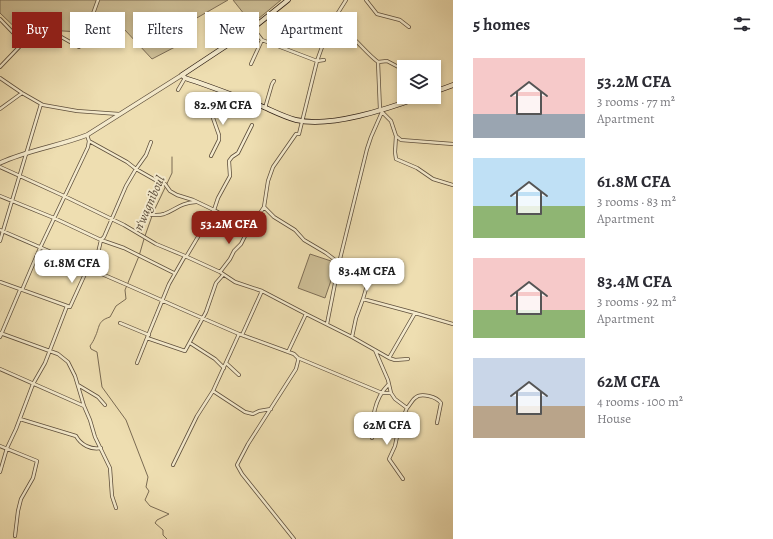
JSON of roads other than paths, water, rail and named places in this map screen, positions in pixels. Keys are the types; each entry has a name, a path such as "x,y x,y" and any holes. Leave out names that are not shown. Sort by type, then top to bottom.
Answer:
{"main road":[{"path":"259,23 288,0"},
{"path":"184,77 225,48"},
{"path":"184,77 222,90 296,120 323,121 351,117 381,111 400,104"},
{"path":"441,89 453,85"}],"street":[{"path":"94,12 98,0"},
{"path":"338,12 346,0"},
{"path":"366,0 378,14 400,20 409,27"},
{"path":"0,19 12,32"},
{"path":"259,36 262,40 317,61 324,60"},
{"path":"251,64 262,40"},
{"path":"357,41 368,54 378,62 387,61 397,66"},
{"path":"0,67 17,48"},
{"path":"220,272 230,260 234,251 242,244 250,228 264,207 268,181 273,167 296,134 299,134 317,61 322,48"},
{"path":"327,324 339,263 367,149 381,111 378,62"},
{"path":"178,90 184,77"},
{"path":"0,163 87,135 119,114 184,77"},
{"path":"0,78 41,104 77,111 119,114"},
{"path":"265,108 274,81"},
{"path":"211,156 219,140 219,135 213,118 222,90"},
{"path":"0,109 22,93"},
{"path":"0,241 1,231 13,201 25,154 41,104"},
{"path":"381,111 391,121 396,136 396,159 417,168 433,179 453,185"},
{"path":"137,362 174,273 214,210 218,198 230,176 229,161 238,153 252,125"},
{"path":"0,337 88,147 89,141 87,135"},
{"path":"396,136 401,140 453,144"},
{"path":"89,141 127,162 136,169 165,184 170,191 177,196 197,202 241,225 250,228"},
{"path":"0,282 70,307 88,267 98,253 101,240 104,237 126,186 146,155 151,142"},
{"path":"0,167 112,219 156,244 220,272 235,282 262,291 352,337 389,358 395,360 408,359"},
{"path":"0,196 54,218 101,240 124,248 174,273"},
{"path":"145,214 161,215 183,204 197,202"},
{"path":"264,207 274,217 295,230 304,240 326,253 339,263 362,268 370,272 356,318 352,337"},
{"path":"1,231 88,267 240,334 294,354 298,358 352,382 360,383 382,393 391,393"},
{"path":"120,323 185,351 206,312 216,283 223,274"},
{"path":"173,465 197,416 213,391 240,334 248,323 262,291"},
{"path":"363,298 453,324"},
{"path":"0,472 7,448 67,306"},
{"path":"389,358 415,313"},
{"path":"288,352 306,314"},
{"path":"1,333 58,354 68,362 76,376 84,406 95,437 110,468 112,496 116,508"},
{"path":"190,343 215,359 224,368"},
{"path":"375,350 388,380 391,393 395,399 407,408"},
{"path":"294,539 242,474 237,465 248,444 296,369 298,358"},
{"path":"226,363 239,375"},
{"path":"0,369 84,406"},
{"path":"78,385 98,397 106,405"},
{"path":"372,438 372,414 382,393 388,385"},
{"path":"213,391 245,412 253,414 259,411 271,409"},
{"path":"403,479 389,459 395,446 399,427 407,408 416,397 420,395 436,397 441,403 437,423"},
{"path":"20,419 76,436 78,441 88,447 95,449 100,448"},
{"path":"0,446 37,461 33,478 21,499 15,536"}],"waterway":[{"name":"n'wagniboul","path":"153,213 172,173 172,157"},
{"name":"n'wagniboul","path":"145,236 152,216"},
{"name":"n'wagniboul","path":"144,239 139,256 125,290 126,299 116,306 110,317 101,322 90,346 91,349 97,352 102,387 126,420 148,477 146,487 149,491 145,500 150,506 169,514 157,520 155,523 163,530 163,535 167,539"}]}
